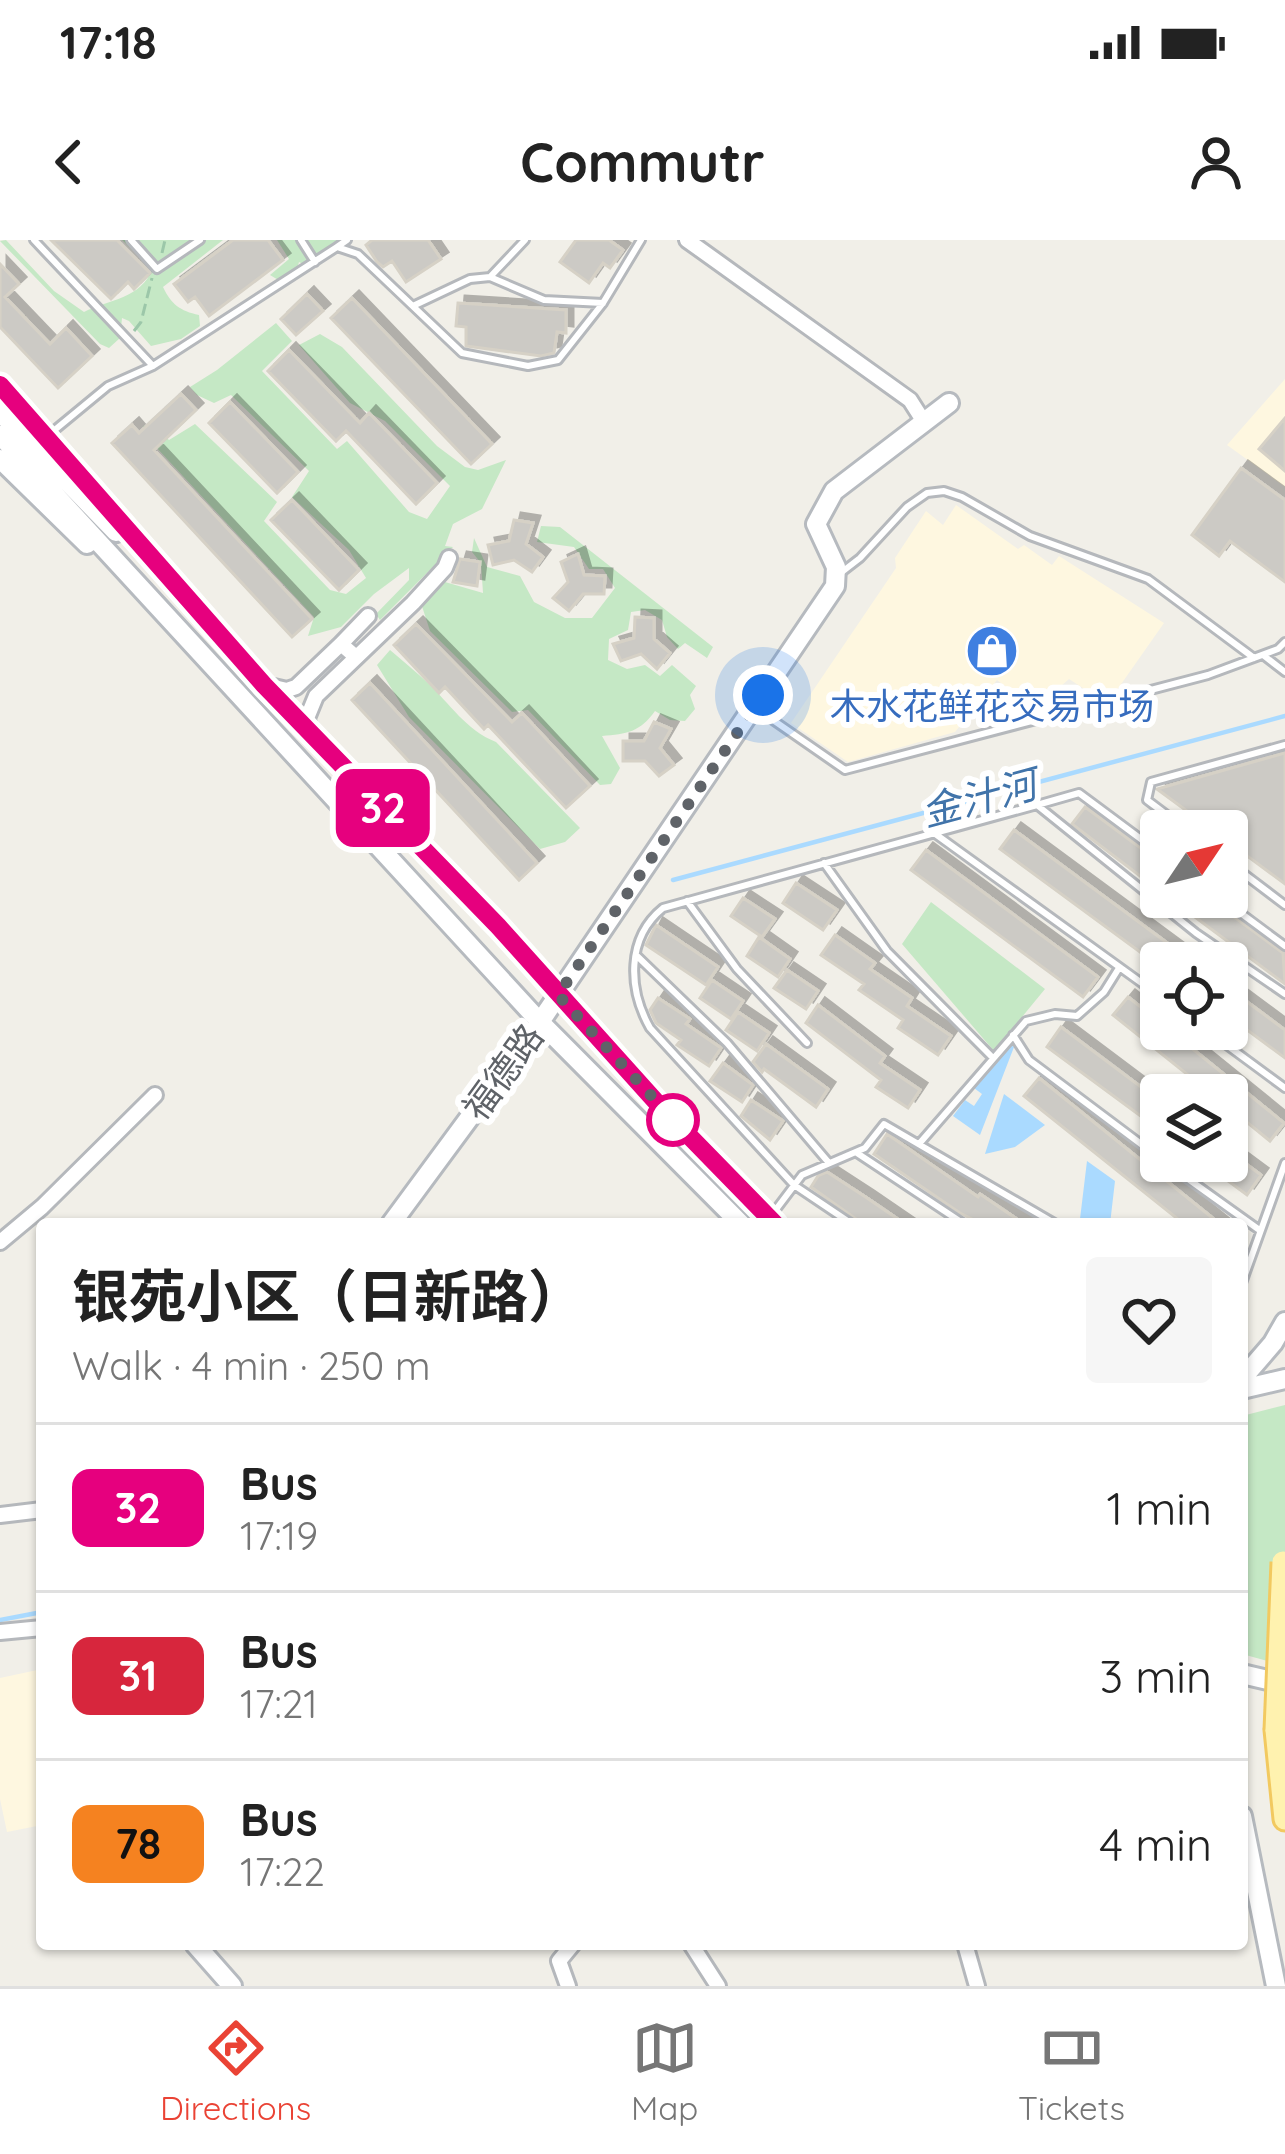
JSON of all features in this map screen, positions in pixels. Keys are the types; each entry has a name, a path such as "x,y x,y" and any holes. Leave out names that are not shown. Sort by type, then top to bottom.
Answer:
{"main road":[{"path":"0,385 264,685 498,926 768,1218"},
{"path":"837,575 817,524 834,491 949,403"},
{"path":"0,412 229,646"},
{"path":"0,435 540,1022 735,1218"},
{"path":"0,459 185,635"},
{"name":"福德路","path":"395,1218 540,1022 824,603 837,575"},
{"path":"1248,1372 1285,1322"},
{"path":"1248,1387 1285,1378"},
{"path":"1284,1554 1276,1730 1285,1819"},
{"path":"1248,1675 1285,1684"},
{"path":"1248,1846 1276,1986"},
{"path":"200,1950 232,1986"}],"street":[{"path":"687,240 910,400 924,422"},
{"path":"309,732 310,704 445,568 448,558"},
{"path":"264,685 296,687 368,616"},
{"path":"341,644 356,658"},
{"path":"0,1241 42,1208 154,1095"},
{"path":"0,1515 36,1511"},
{"path":"0,1633 36,1629"},
{"path":"568,1950 559,1961 568,1986"},
{"path":"695,1950 718,1986"},
{"path":"967,1950 977,1986"}],"lane":[{"path":"34,240 153,366"},
{"path":"131,240 157,269 200,240"},
{"path":"301,240 315,262"},
{"path":"47,436 108,386 153,366 347,240"},
{"path":"490,277 525,240"},
{"path":"337,247 358,254 462,353 528,366 558,360 603,303 640,240"},
{"path":"415,304 470,279 490,277 544,300 603,303"},
{"path":"837,575 860,558 907,507 927,493 944,491 962,496 1030,536 1148,579 1285,672"},
{"path":"754,707 845,770 1208,675 1285,643"},
{"path":"1160,810 1147,800 1151,782 1285,745"},
{"path":"842,1218 794,1185 650,1028 637,1005 633,976 639,939 652,917 663,908 687,901 1079,793 1140,838"},
{"path":"1037,805 1209,942"},
{"path":"934,833 1140,982"},
{"path":"824,863 887,951 992,1057"},
{"path":"1248,877 1285,905"},
{"path":"687,901 737,969 807,1043"},
{"path":"1247,918 1285,946"},
{"path":"636,955 727,1043 829,1163"},
{"path":"919,1144 1026,1021 1055,1014 1076,1016 1104,992 1120,967"},
{"path":"1248,969 1285,994"},
{"path":"1013,1035 1029,1060 1140,1143"},
{"path":"1233,1050 1285,1088"},
{"path":"774,1218 802,1175 865,1148 884,1124 1046,1218"},
{"path":"856,1152 955,1218"},
{"path":"1248,1264 1285,1163"},
{"path":"1192,1182 1242,1218"},
{"path":"1248,1222 1259,1230"}],"path":[{"path":"154,240 164,248"},
{"path":"130,337 141,322 144,298 165,240"}],"shaded area":[{"path":"1285,379 1285,487 1227,445"},
{"name":"木水花鲜花交易市场","path":"956,505 1018,549 1024,545 1052,565 1059,556 1164,623 1117,690 1095,696 1069,679 1035,709 997,680 955,732 848,762 791,723 896,568 895,558 926,511 943,525"},
{"path":"36,1670 36,1826 7,1832 0,1799 0,1678"}],"green space":[{"path":"6,240 54,291 84,312 132,292 147,279 152,269 122,240 223,240 163,287 177,306 199,315 200,326 181,339 151,346 122,318 120,338 109,348 0,241"},
{"path":"277,240 339,240 303,264 299,262 280,281 270,275 289,259"},
{"path":"276,323 292,341 262,371 337,449 347,441 409,512 427,519 450,486 385,421 350,403 299,345 320,334 342,347 437,446 465,467 478,470 506,460 482,509 453,524 445,546 453,547 380,620 376,614 409,580 409,568 341,627 308,636 314,617 155,446 143,426 154,425 169,440 195,424 277,502 264,521 330,590 346,594 366,578 349,550 292,497 309,471 231,395 214,403 190,387"},
{"path":"541,526 560,527 713,647 707,658 685,643 678,649 667,637 662,620 645,610 631,612 628,630 609,639 608,660 627,669 645,665 660,676 672,665 696,686 690,695 695,709 685,721 670,720 655,711 632,731 602,736 620,768 611,784 600,785 528,710 512,712 430,631 420,600 445,582 483,593 481,563 472,552 474,538 487,567 520,576 534,602 565,618 592,618 615,588 603,569 589,569 574,547 537,542"},
{"path":"390,650 467,724 496,742 580,828 565,842 540,849 409,717 377,665"},
{"path":"931,902 1045,989 994,1051 902,944"},
{"path":"1285,1405 1285,1666 1248,1656 1248,1414"}],"water":[{"path":"1007,1042 1014,1047 980,1135 953,1116 965,1100 974,1106 982,1094 974,1088"},
{"path":"1004,1094 1045,1125 1015,1147 985,1154"},
{"path":"1087,1161 1115,1181 1111,1218 1080,1218"}],"building":[{"path":"51,240 117,240 150,273 134,289 128,282 111,299"},
{"path":"233,240 268,240 283,260 209,316 195,297 188,302 174,284"},
{"path":"372,240 428,240 441,259 406,282 392,261 383,267 377,262 366,245"},
{"path":"576,240 609,240 623,250 610,268 603,263 589,283 560,262"},
{"path":"0,264 19,284 5,297 50,344 66,328 92,356 58,388 0,327"},
{"path":"307,294 323,311 296,335 281,319"},
{"path":"352,298 492,444 471,464 331,318"},
{"path":"458,303 566,310 566,333 557,332 554,353 541,356 466,346 466,327 456,326"},
{"path":"289,350 360,423 369,413 437,483 416,504 346,431 336,441 268,371"},
{"path":"181,394 196,410 154,450 312,619 292,637 112,443 132,425 139,433"},
{"path":"230,402 298,472 277,493 209,423"},
{"path":"1285,418 1285,471 1259,449"},
{"path":"1241,468 1285,500 1285,582 1230,541 1219,556 1192,535"},
{"path":"292,500 359,570 339,590 271,520"},
{"path":"514,520 533,523 526,544 543,557 532,572 514,560 493,565 488,545 509,541"},
{"path":"578,554 584,575 605,576 604,594 583,594 569,611 553,598 568,582 561,562"},
{"path":"460,559 480,562 477,586 453,582"},
{"path":"635,617 654,618 654,639 670,653 657,669 641,654 621,661 613,644 634,638"},
{"path":"416,624 512,722 522,713 590,786 566,808 488,725 484,729 445,687 439,693 394,645"},
{"path":"370,683 537,863 519,880 352,700"},
{"path":"654,722 671,729 660,748 674,765 659,776 645,761 623,761 623,741 644,741"},
{"path":"1285,753 1285,884 1248,857 1248,810 1186,810 1157,789"},
{"path":"1085,807 1140,848 1140,876 1072,824"},
{"path":"1014,830 1165,942 1140,942 1140,952 1000,849"},
{"path":"926,850 1098,977 1083,997 911,870"},
{"path":"796,883 837,910 823,930 783,903"},
{"path":"743,898 775,919 762,937 731,916"},
{"path":"1196,918 1236,918 1283,953 1285,984 1248,956 1248,942 1229,942"},
{"path":"656,925 718,967 706,985 646,945"},
{"path":"835,935 875,963 870,969 912,998 907,1006 951,1036 938,1055 898,1028 903,1020 859,990 864,984 821,955"},
{"path":"759,937 790,959 778,977 747,956"},
{"path":"787,970 818,991 806,1009 774,988"},
{"path":"712,980 743,1001 731,1019 700,998"},
{"path":"1128,997 1140,1006 1140,1037 1113,1015"},
{"path":"658,998 721,1048 709,1066 677,1045 681,1040 656,1023 650,1010"},
{"path":"1248,1003 1285,1030 1285,1058 1248,1031"},
{"path":"818,1005 885,1056 880,1063 920,1090 908,1108 876,1087 881,1080 806,1023"},
{"path":"738,1012 769,1033 757,1051 726,1030"},
{"path":"1061,1027 1140,1086 1140,1116 1047,1047"},
{"path":"766,1044 828,1089 816,1107 753,1062"},
{"path":"1157,1050 1194,1050 1224,1074 1187,1074"},
{"path":"723,1063 753,1085 742,1102 710,1081"},
{"path":"1039,1078 1140,1159 1140,1182 1168,1182 1213,1218 1176,1218 1024,1096"},
{"path":"1248,1094 1284,1123 1270,1141 1248,1123"},
{"path":"751,1100 783,1121 770,1140 741,1116"},
{"path":"887,1134 1015,1218 970,1218 874,1154"},
{"path":"1248,1165 1261,1175 1247,1195 1229,1182 1248,1182"},
{"path":"827,1172 896,1218 855,1218 811,1187"}],"waterway":[{"name":"金汁河","path":"673,880 1285,716"},
{"name":"金汁河","path":"0,1620 36,1613"}],"bus line":[{"name":"32","path":"0,385 264,685 498,926 768,1218"}],"place":[{"name":"木水花鲜花交易市场","path":"992,651"}],"route":[{"path":"673,1120 684,1131 558,995 763,695"}]}
